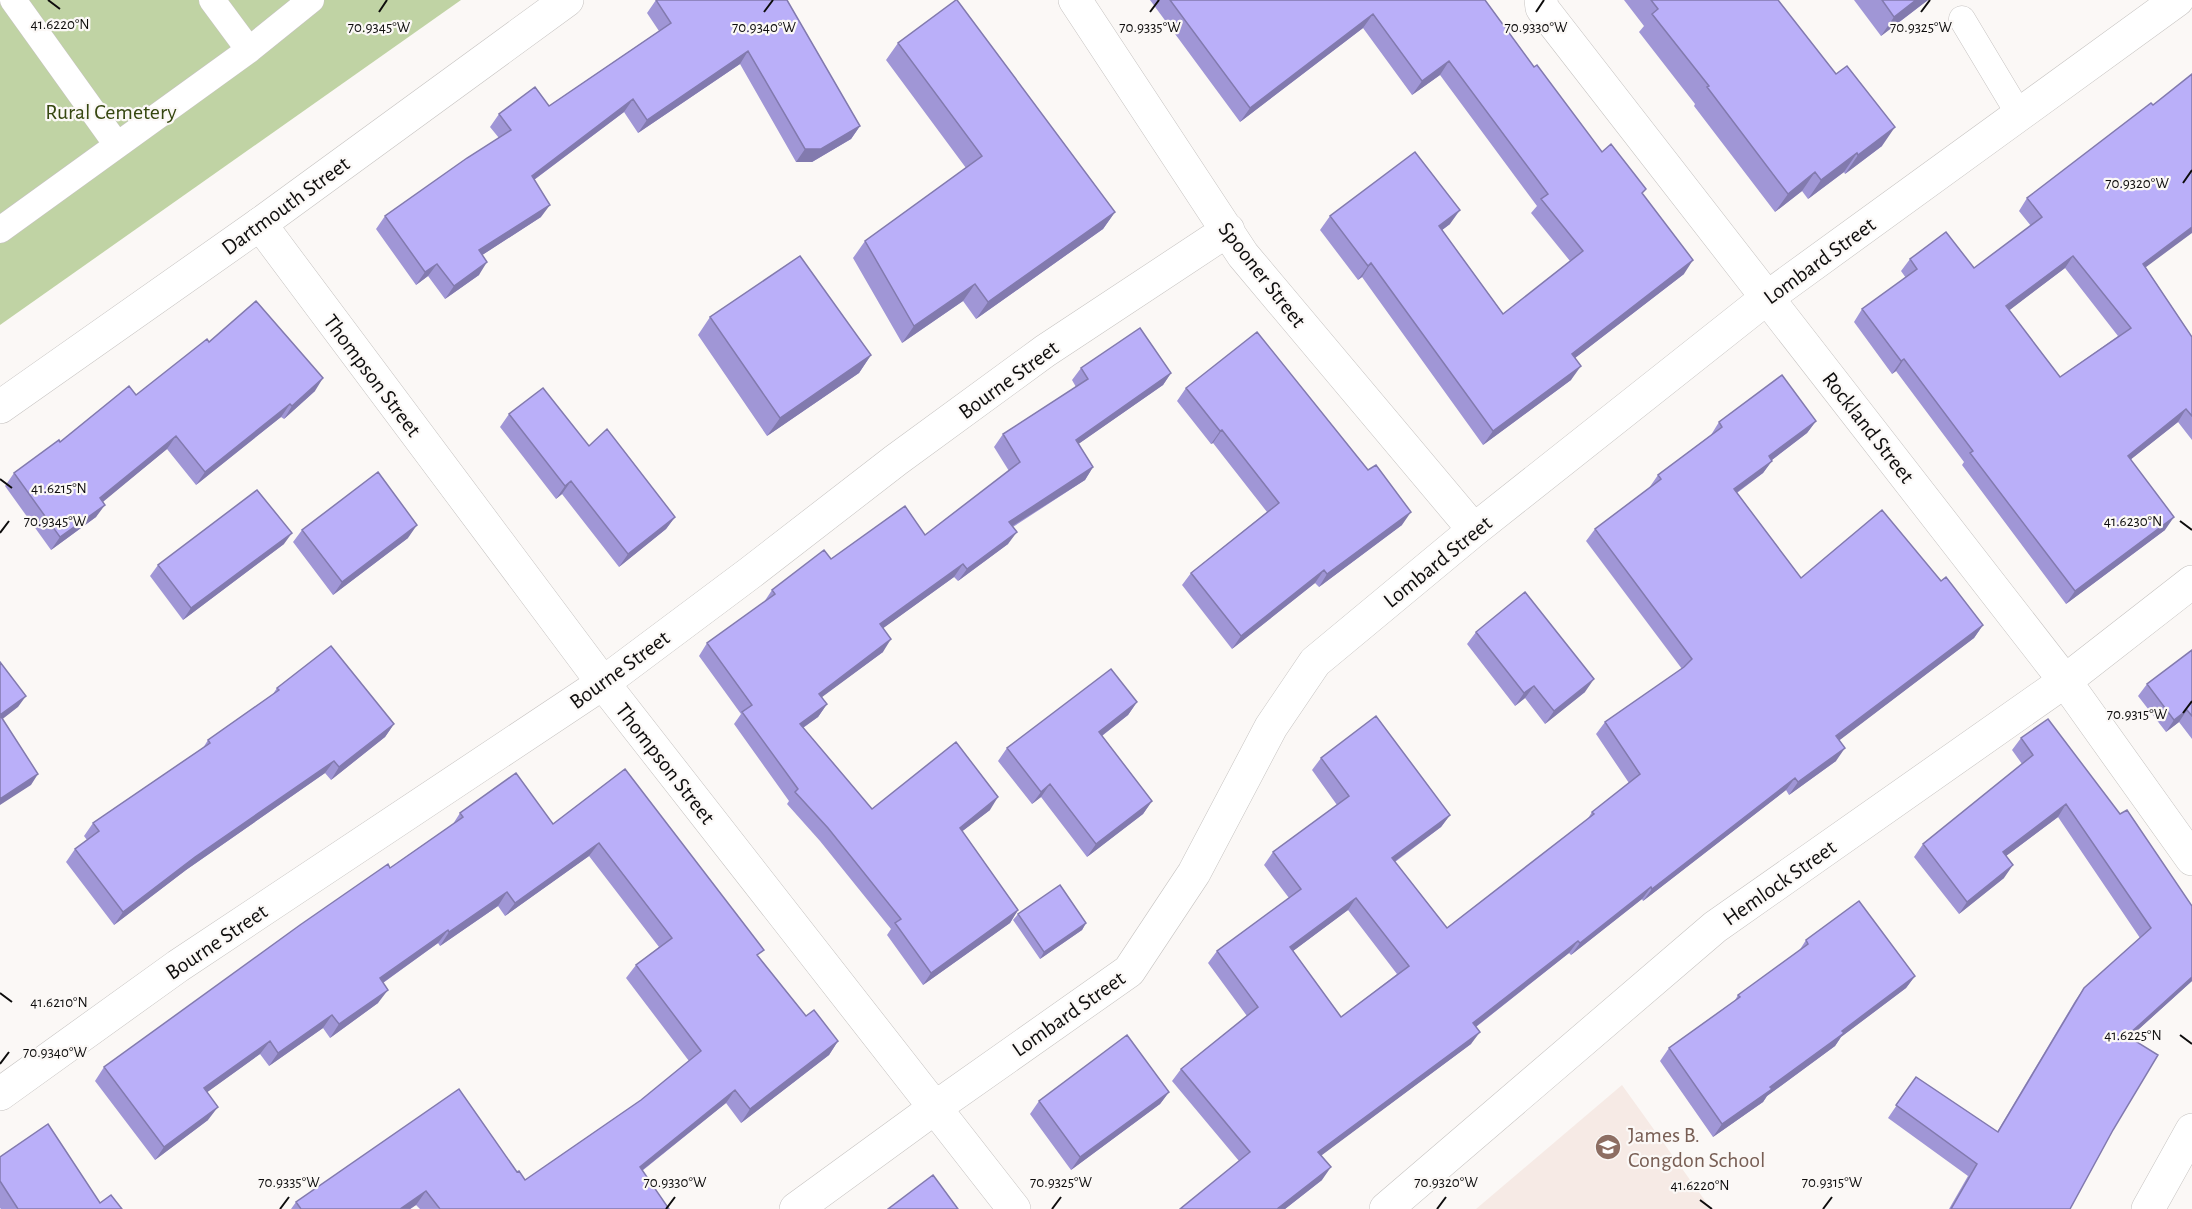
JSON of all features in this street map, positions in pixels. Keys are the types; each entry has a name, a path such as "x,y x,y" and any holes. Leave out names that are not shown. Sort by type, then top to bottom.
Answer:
{"street":[{"name":"Dartmouth Street","path":"0,407 260,224 567,0"},
{"name":"Spooner Street","path":"1075,0 1243,255 1474,530"},
{"name":"Rockland Street","path":"1541,0 1542,8 2065,681 2192,859"},
{"name":"Lombard Street","path":"796,1209 1129,971 1194,873 1271,727 1315,662 1474,530 1768,297 2177,0"},
{"name":"Thompson Street","path":"260,224 603,683 1014,1209"},
{"name":"Bourne Street","path":"0,1094 178,966 603,683 896,460 1045,351 1228,230"},
{"name":"Hemlock Street","path":"1386,1209 1715,927 2065,681 2192,582"},
{"path":"2148,1209 2192,1130"}],"lane":[{"path":"13,0 117,145"},
{"path":"212,0 249,51"},
{"path":"2,224 249,51 311,0"},
{"path":"1962,19 2019,114"}],"shaded area":[{"name":"James B. Congdon School","path":"1622,1085 1711,1209 1476,1209"}],"green space":[{"name":"Rural Cemetery","path":"0,0 461,0 0,325"}],"building":[{"path":"656,0 787,0 860,126 821,149 805,149 748,51 647,120 633,99 532,176 550,205 479,250 487,262 454,286 437,264 425,272 385,216 511,130 499,114 535,87 549,106 671,23"},
{"path":"956,0 1115,212 988,302 975,284 914,326 865,241 982,156 898,43"},
{"path":"1170,0 1485,0 1534,67 1537,65 1602,152 1611,144 1646,189 1642,193 1693,260 1572,354 1581,366 1493,431 1371,263 1368,266 1330,216 1415,152 1460,210 1439,226 1503,314 1583,251 1541,199 1548,194 1449,61 1422,81 1373,14 1250,108"},
{"path":"1651,0 1778,0 1836,74 1847,66 1895,127 1821,180 1815,172 1788,194 1707,87 1709,86 1652,14 1658,9"},
{"path":"1882,0 1916,0 1894,17"},
{"path":"2192,74 2192,227 2143,264 2192,337 2192,416 2186,409 2128,456 2174,517 2075,591 1970,453 1973,451 1904,359 1901,361 1862,309 1917,269 1910,259 1946,232 1974,268 2042,217 2027,198 2151,103 2153,105","holes":["2073,256 2131,328 2060,377 2006,306"]},
{"path":"800,256 871,355 780,418 710,317"},
{"path":"256,301 323,378 292,406 290,404 205,472 176,436 100,498 105,505 60,537 14,473 59,440 60,442 129,386 136,395 207,339 209,342"},
{"path":"1140,328 1171,373 1076,440 1093,467 1009,522 1017,532 967,569 963,564 880,624 891,639 819,694 827,704 800,724 872,809 956,742 998,797 960,828 1018,910 931,973 895,923 901,919 828,828 795,792 798,789 742,712 752,705 707,643 775,594 772,590 824,550 831,559 905,506 925,535 1020,462 1003,434 1088,379 1081,368"},
{"path":"1257,332 1368,470 1376,465 1411,512 1327,574 1324,570 1241,636 1191,573 1279,503 1186,388"},
{"path":"1782,375 1816,421 1769,456 1772,461 1734,489 1801,578 1882,510 1941,581 1946,577 1983,625 1836,736 1845,748 1798,782 1795,778 1473,1023 1480,1032 1318,1152 1331,1167 1277,1209 1180,1209 1250,1152 1181,1069 1258,1007 1217,951 1301,889 1273,852 1349,796 1321,758 1376,716 1450,815 1392,858 1447,928 1594,814 1592,812 1640,774 1605,722 1692,659 1595,529 1661,479 1658,475 1722,427 1719,422","holes":["1356,898 1409,966 1341,1017 1290,947"]},
{"path":"543,388 589,446 607,429 675,517 628,554 571,481 565,486 509,414"},
{"path":"378,472 417,525 342,582 302,530"},
{"path":"257,490 292,533 191,608 158,565"},
{"path":"1525,592 1594,679 1554,711 1534,686 1524,693 1476,632"},
{"path":"331,646 394,724 339,767 334,761 195,857 123,912 75,849 99,831 93,823 210,743 208,740 279,690 277,688"},
{"path":"2192,650 2192,716 2187,710 2174,720 2147,684"},
{"path":"0,662 26,696 0,715"},
{"path":"1111,669 1137,702 1099,732 1152,801 1096,844 1050,784 1041,792 1007,748"},
{"path":"0,715 38,774 0,799"},
{"path":"2048,719 2120,814 2127,810 2192,906 2192,977 2127,1036 2158,1055 2113,1130 2070,1209 1951,1209 1977,1164 1896,1105 1916,1077 1998,1132 2084,988 2151,928 2066,804 2003,852 2013,865 1967,902 1923,844 2033,755 2021,738"},
{"path":"625,769 764,950 757,955 806,1016 814,1010 838,1041 750,1109 735,1090 640,1167 669,1209 440,1209 426,1191 400,1209 301,1209 296,1202 459,1089 525,1180 641,1100 701,1051 636,965 672,938 599,843 515,903 507,892 449,932 448,930 380,978 388,990 339,1024 332,1015 278,1053 270,1041 204,1088 218,1107 164,1147 104,1067 300,925 388,864 390,868 463,817 460,813 516,773 553,824"},
{"path":"1060,885 1086,923 1044,952 1018,914"},
{"path":"1859,901 1915,976 1842,1031 1844,1033 1770,1087 1772,1089 1722,1124 1669,1048 1740,997 1738,995 1808,944 1806,940"},
{"path":"1127,1035 1169,1092 1080,1157 1039,1101"},
{"path":"48,1124 100,1203 111,1195 122,1209 18,1209 0,1181 0,1157"},
{"path":"933,1175 958,1209 888,1209"}],"place":[{"name":"James B. Congdon School","path":"1608,1147"}]}
